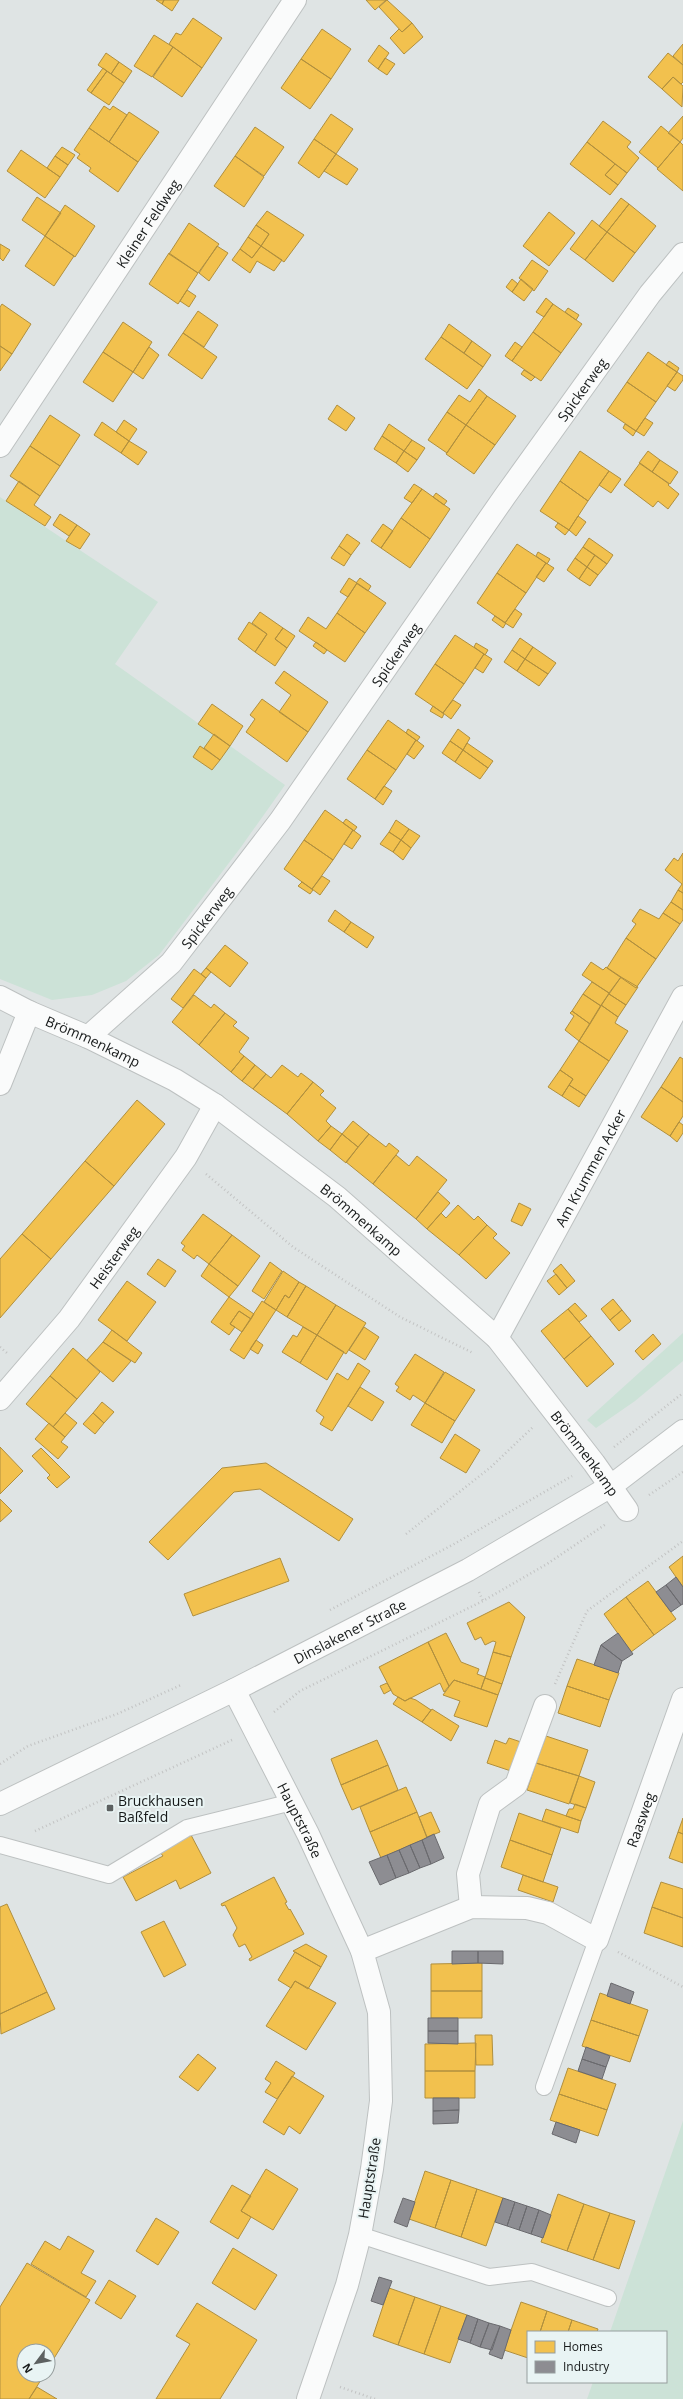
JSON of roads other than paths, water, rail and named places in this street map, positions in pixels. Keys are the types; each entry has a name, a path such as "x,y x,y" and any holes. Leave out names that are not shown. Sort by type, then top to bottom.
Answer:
{"street":[{"name":"Kleiner Feldweg","path":"0,446 295,0"},
{"name":"Spickerweg","path":"88,1037 171,964 275,827 505,496 650,294 683,254"},
{"name":"Brömmenkamp","path":"0,997 29,1012 88,1037 174,1080 215,1106 337,1197 497,1338 594,1463 627,1510"},
{"name":"Am Krummen Acker","path":"497,1338 683,997"},
{"name":"Brömmenkamp","path":"0,1084 29,1012"},
{"name":"Heisterweg","path":"0,1399 69,1319 186,1158 215,1106"},
{"name":"Dinslakener Straße","path":"0,1804 234,1690 468,1570 611,1486 683,1431"},
{"name":"Hauptstraße","path":"234,1690 292,1802 362,1951 379,2012 381,2101 372,2169 360,2236 347,2285 308,2399"},
{"name":"Raasweg","path":"597,1940 683,1699"},
{"path":"471,1907 468,1874 490,1804 516,1784 545,1706"},
{"path":"362,1951 471,1907 527,1908 548,1913 597,1940"}],"lane":[{"path":"1,1846 109,1875 187,1828 292,1802"},
{"path":"544,2087 597,1940"},
{"path":"360,2236 489,2277 532,2272 608,2298"}],"place":[{"name":"Bruckhausen Baßfeld","path":"110,1808"}]}
